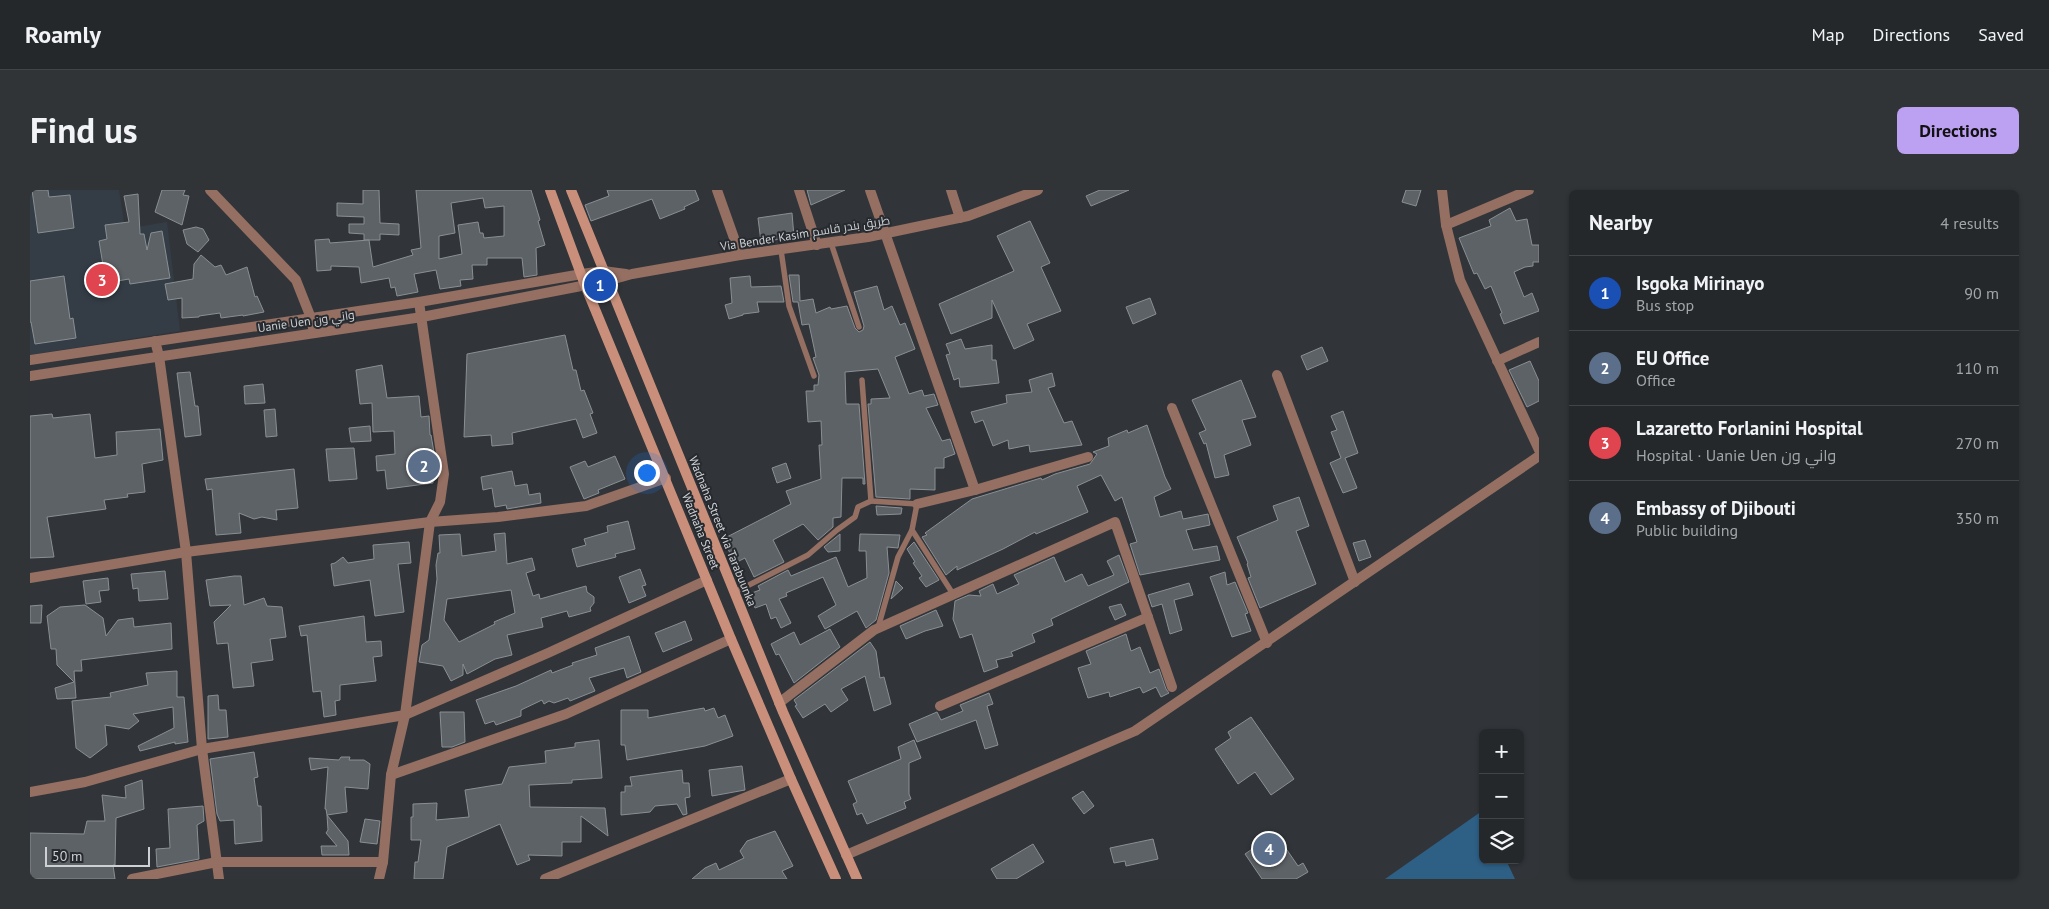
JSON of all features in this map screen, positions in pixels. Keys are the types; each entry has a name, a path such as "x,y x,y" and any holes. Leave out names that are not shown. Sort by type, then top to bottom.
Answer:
{"main road":[{"name":"Wadnaha Street","path":"550,190 585,285 731,639 836,879"},
{"name":"Wadnaha Street via Tarabuunka","path":"571,190 780,703 857,879"}],"street":[{"path":"210,190 296,280 314,333"},
{"path":"717,190 740,255"},
{"path":"799,190 817,245"},
{"path":"870,190 975,490"},
{"path":"951,190 960,218"},
{"name":"Via Bender Kasim طريق بندر قاسم","path":"582,274 605,276 632,274 740,255 884,234 960,218 1026,192 1038,190"},
{"path":"1442,190 1446,225 1460,280 1539,450"},
{"path":"1446,225 1529,190"},
{"name":"Uanie Uen واني ون","path":"30,360 419,302 582,274"},
{"name":"Via Bender Kasim طريق بندر قاسم","path":"585,285 605,276"},
{"name":"Uanie Uen واني ون","path":"30,376 422,317 585,285"},
{"path":"379,879 383,862 391,775 405,715 430,522 440,502 444,474 419,302"},
{"path":"155,341 159,356 186,552 202,749 219,879"},
{"path":"1497,361 1539,342"},
{"path":"1277,375 1355,582"},
{"path":"1172,408 1267,643"},
{"path":"846,855 1135,731 1267,643 1539,456"},
{"path":"917,504 975,490 1088,457"},
{"path":"30,578 186,552 430,522 498,517 586,506 666,478"},
{"path":"780,703 878,628 1115,522 1172,687"},
{"path":"30,792 85,782 202,749 405,715 548,653 707,580"},
{"path":"940,706 1148,617"},
{"path":"391,775 566,714 731,639"},
{"path":"545,879 791,779"},
{"path":"132,879 217,862 383,862"}],"lane":[{"path":"831,243 859,327"},
{"path":"781,250 789,306 814,376"},
{"path":"862,380 871,502"},
{"path":"735,592 808,555 855,517 858,507 871,502 917,504 912,530 898,557 878,628"},
{"path":"912,530 953,594"}],"shaded area":[{"path":"30,190 119,190 125,229 167,222 180,331 30,355"},
{"path":"1479,813 1479,864 1508,864 1515,879 1385,879"}],"building":[{"path":"32,190 48,190 49,197 70,195 74,228 38,233"},
{"path":"162,190 185,190 183,195 189,196 182,225 155,212"},
{"path":"363,190 379,190 380,223 399,224 399,235 380,234 380,240 364,240 364,234 349,233 349,224 364,224 364,217 337,216 337,203 363,204"},
{"path":"416,190 531,190 545,245 536,248 537,275 524,277 522,258 487,258 487,265 472,265 473,279 460,280 461,286 440,289 436,270 414,274 418,292 397,296 395,287 391,288 389,278 361,283 359,267 331,266 331,270 317,271 315,240 329,239 330,243 369,240 373,267 413,255 411,250 421,248","holes":["483,198 485,208 504,206 504,236 484,238 483,233 480,233 478,222 458,225 462,254 439,259 439,236 455,233 451,203"]},
{"path":"607,190 695,190 699,200 684,207 685,209 660,219 652,199 591,221 585,205 609,196"},
{"path":"807,190 845,190 811,205"},
{"path":"1100,190 1129,190 1091,206 1086,196"},
{"path":"1406,190 1421,190 1416,206 1402,202"},
{"path":"138,194 140,234 144,234 147,250 151,233 162,231 170,278 130,284 129,279 106,283 99,241 107,239 105,225 129,222 124,196"},
{"path":"1510,208 1516,221 1527,219 1532,245 1539,245 1539,262 1533,262 1533,266 1514,272 1524,297 1532,293 1539,311 1504,324 1500,314 1502,313 1491,286 1485,289 1477,273 1474,274 1459,238 1491,226 1489,220"},
{"path":"792,213 794,237 761,242 758,218"},
{"path":"1030,221 1050,263 1041,267 1061,311 1027,324 1034,340 1014,349 992,300 992,318 951,334 939,304 1014,271 997,236"},
{"path":"196,227 203,229 209,240 198,252 187,244 183,230"},
{"path":"201,255 215,267 221,265 226,275 247,267 255,297 257,296 264,312 221,318 220,313 182,318 182,298 168,300 165,284 193,279 194,264"},
{"path":"789,275 799,275 800,301 813,299 816,313 830,307 831,309 847,306 855,328 859,332 863,330 864,326 854,292 877,286 884,310 892,306 900,325 905,323 915,349 895,357 909,394 922,390 924,396 934,394 938,405 926,408 942,441 950,439 955,454 944,458 944,468 935,468 935,490 910,489 910,499 876,497 868,404 871,404 871,399 890,398 878,369 845,372 846,404 859,404 865,484 863,484 863,478 842,478 841,517 833,518 833,527 818,540 803,524 773,540 784,562 754,577 745,558 735,563 723,539 791,504 786,491 821,479 819,445 822,445 821,421 808,422 806,391 814,391 814,385 818,385 819,375 813,358 816,357 809,324 802,325 798,302 793,302"},
{"path":"64,276 70,319 73,318 76,338 35,344 30,322 30,281"},
{"path":"750,276 751,287 781,286 784,302 757,302 759,312 743,314 729,319 725,305 732,303 730,278"},
{"path":"1150,298 1156,314 1133,324 1126,307"},
{"path":"565,335 573,370 576,370 581,391 584,390 593,413 590,414 597,433 583,438 576,419 512,433 513,444 492,446 491,435 464,437 467,354"},
{"path":"961,339 965,349 992,345 992,360 996,360 999,383 960,387 959,378 954,380 946,355 950,354 946,344"},
{"path":"1322,347 1328,361 1307,370 1301,356"},
{"path":"1530,361 1539,381 1539,401 1527,407 1509,370"},
{"path":"382,365 387,398 419,396 421,417 429,416 430,435 436,464 432,464 433,483 387,489 385,470 377,471 376,456 395,454 394,431 373,432 372,403 360,404 356,370"},
{"path":"190,372 195,406 198,406 201,435 185,437 177,373"},
{"path":"1052,373 1055,386 1048,388 1064,423 1072,421 1082,445 1030,452 1029,445 1009,449 1008,440 993,446 983,420 975,423 971,412 1007,403 1006,395 1032,392 1029,380"},
{"path":"1241,380 1256,417 1242,420 1251,445 1224,455 1229,475 1215,478 1206,443 1204,444 1199,433 1206,430 1192,400"},
{"path":"263,384 265,403 245,404 244,386"},
{"path":"275,409 277,436 266,437 264,410"},
{"path":"1343,411 1358,453 1345,458 1357,488 1343,493 1330,463 1341,458 1331,432 1337,430 1331,416"},
{"path":"52,414 53,418 90,414 95,458 117,455 116,432 160,429 163,460 142,464 145,492 127,494 128,497 104,500 106,509 47,517 54,557 30,558 30,416"},
{"path":"1147,425 1171,489 1154,497 1160,517 1181,511 1183,519 1208,514 1210,525 1186,530 1193,550 1217,546 1220,560 1140,575 1130,544 1137,542 1122,497 1115,501 1101,475 1077,486 1088,512 1036,534 1035,532 957,570 957,566 946,575 922,537 972,499 1041,478 1042,480 1055,474 1090,464 1097,454 1093,452 1109,446 1108,438 1127,430 1128,433"},
{"path":"370,426 371,441 351,442 349,428"},
{"path":"354,448 357,479 329,481 326,449"},
{"path":"615,456 625,479 598,490 599,493 584,499 570,467 585,461 588,467"},
{"path":"786,463 791,478 777,483 772,468"},
{"path":"294,469 298,508 276,510 277,520 262,517 254,519 239,513 241,533 216,535 212,489 207,490 205,479"},
{"path":"512,471 515,486 527,484 529,495 540,493 541,503 507,509 506,505 495,507 492,488 483,490 481,477"},
{"path":"1299,497 1309,526 1296,531 1316,584 1260,608 1248,578 1251,577 1248,563 1237,537 1278,520 1273,506"},
{"path":"876,506 902,508 901,514 877,515"},
{"path":"628,521 635,549 615,554 616,557 577,567 572,549 586,545 584,539 608,532 607,526"},
{"path":"505,533 507,564 532,558 535,570 526,573 533,596 539,594 540,599 586,586 587,592 594,597 594,603 590,608 591,611 569,617 567,611 541,618 543,627 507,635 512,655 495,659 467,674 463,664 463,675 451,681 443,666 419,662 422,645 429,640 437,579 436,565 438,553 440,553 439,535 460,534 462,556 496,551 494,534","holes":["511,590 515,613 494,622 495,624 459,642 444,620 447,599"]},
{"path":"840,534 840,551 828,552 824,547"},
{"path":"860,534 900,535 898,548 887,547 889,573 876,620 866,628 857,611 825,629 818,616 836,605 823,577 786,593 787,596 779,599 791,623 781,628 776,617 771,619 766,604 755,608 749,594 760,590 758,586 788,570 791,576 836,557 848,587 867,578 866,551 859,551"},
{"path":"1365,540 1371,557 1359,561 1353,543"},
{"path":"409,542 411,563 398,564 404,612 375,616 370,580 334,586 331,564 343,557 348,563 374,559 373,545"},
{"path":"914,542 939,580 926,587 919,578 922,576 913,563 915,562 907,549"},
{"path":"1119,555 1129,582 1051,619 1053,625 1032,634 1035,642 1011,652 1013,656 996,660 998,667 984,672 972,634 960,638 953,619 955,601 969,595 981,596 979,591 993,584 997,594 1019,584 1014,575 1054,557 1065,582 1082,574 1088,586 1114,575 1107,561"},
{"path":"640,569 646,585 642,586 646,596 629,603 619,577"},
{"path":"165,571 168,599 139,601 138,588 133,589 131,574"},
{"path":"1225,572 1227,585 1235,582 1248,613 1245,614 1251,631 1232,637 1210,577"},
{"path":"241,576 244,605 264,598 267,606 282,607 286,637 270,639 273,660 251,663 254,686 233,688 228,643 217,644 214,622 231,605 210,606 206,580"},
{"path":"108,578 109,590 99,591 101,602 86,604 83,581"},
{"path":"896,581 903,588 891,599"},
{"path":"1189,583 1193,595 1174,600 1182,630 1170,634 1162,604 1152,607 1148,595"},
{"path":"1121,604 1126,615 1115,620 1109,607"},
{"path":"42,605 41,623 30,623 30,606"},
{"path":"85,605 103,618 106,636 118,620 133,618 134,627 171,623 172,649 81,660 82,671 74,671 76,698 57,699 55,688 74,682 57,665 56,649 51,649 47,616 60,607"},
{"path":"936,610 943,626 906,639 900,626"},
{"path":"364,616 366,642 381,641 382,656 373,657 376,681 340,685 340,700 335,701 336,715 324,717 321,691 313,692 307,635 301,636 299,626"},
{"path":"685,621 692,640 663,652 655,633"},
{"path":"830,629 840,647 794,683 779,654 776,655 771,644 794,632 800,645"},
{"path":"1126,634 1131,651 1140,647 1150,673 1159,669 1169,693 1161,697 1156,687 1143,693 1140,687 1110,697 1109,692 1088,698 1078,668 1091,664 1086,651"},
{"path":"629,636 641,672 627,678 624,668 589,678 595,691 570,701 568,698 554,703 549,701 544,704 542,700 521,710 521,716 496,725 494,721 485,724 476,700 516,686 551,670 552,673 573,665 572,663 597,655 595,648"},
{"path":"870,642 876,651 880,678 884,677 891,704 874,711 865,676 841,689 848,700 831,712 825,704 803,718 795,706 797,705 794,700"},
{"path":"177,671 177,697 184,697 188,742 175,744 175,742 140,751 138,746 174,728 173,707 133,714 139,721 129,729 105,725 107,745 90,758 76,748 72,701 111,697 110,693 148,685 146,673"},
{"path":"989,693 993,704 987,706 998,745 985,749 976,720 917,742 909,724 937,712 941,720 963,711 960,705"},
{"path":"218,695 219,710 226,710 228,737 208,739 208,696"},
{"path":"704,708 705,711 714,708 718,718 725,715 733,736 705,746 627,760 625,745 621,745 621,710 648,710 648,718"},
{"path":"440,712 464,712 465,742 452,747 442,747"},
{"path":"1251,717 1294,779 1271,795 1255,772 1238,784 1215,749 1231,738 1228,732"},
{"path":"599,740 602,778 572,780 572,783 529,785 530,807 605,808 608,836 581,816 581,842 562,842 562,856 528,855 530,860 517,865 500,824 447,847 443,879 414,879 415,862 418,862 421,840 411,840 413,804 437,803 436,820 469,817 465,790 502,784 509,767 546,763 545,751 575,747 575,743"},
{"path":"914,740 921,758 909,763 909,794 911,799 904,802 906,808 867,824 862,813 857,815 853,804 857,802 848,781 901,759 898,747"},
{"path":"254,752 258,777 254,778 258,806 261,806 262,841 235,844 234,820 220,821 217,814 210,759"},
{"path":"341,757 350,757 349,760 364,760 370,764 368,789 345,787 347,812 327,815 325,809 328,767 311,770 309,758 339,760"},
{"path":"742,766 745,790 712,796 709,770"},
{"path":"682,770 683,783 689,783 690,797 685,798 687,814 683,815 677,804 655,806 650,812 621,815 621,792 625,792 625,786 632,786 630,777"},
{"path":"142,780 144,809 116,818 115,865 113,865 115,879 30,879 30,833 84,834 87,821 105,821 102,795 126,798 125,786"},
{"path":"1083,791 1094,806 1084,814 1072,798"},
{"path":"203,806 204,821 197,825 199,859 157,867 156,849 170,848 168,809"},
{"path":"327,815 348,841 349,855 322,855 321,846 337,846 326,833 328,830"},
{"path":"365,819 380,821 377,844 360,842"},
{"path":"775,831 793,866 782,871 787,879 692,879 705,868 716,863 719,870 744,858 740,851 747,841"},
{"path":"1269,833 1272,837 1276,834 1298,866 1303,863 1308,872 1296,879 1262,879 1245,854 1258,845 1255,841"},
{"path":"1153,839 1158,859 1126,866 1125,861 1114,863 1110,848"},
{"path":"1033,844 1044,862 1016,879 997,879 991,869"}],"place":[{"name":"Lazaretto Forlanini Hospital","path":"102,280"},
{"name":"Isgoka Mirinayo","path":"600,285"},
{"name":"EU Office","path":"424,466"},
{"name":"Embassy of Djibouti","path":"1269,849"}]}
